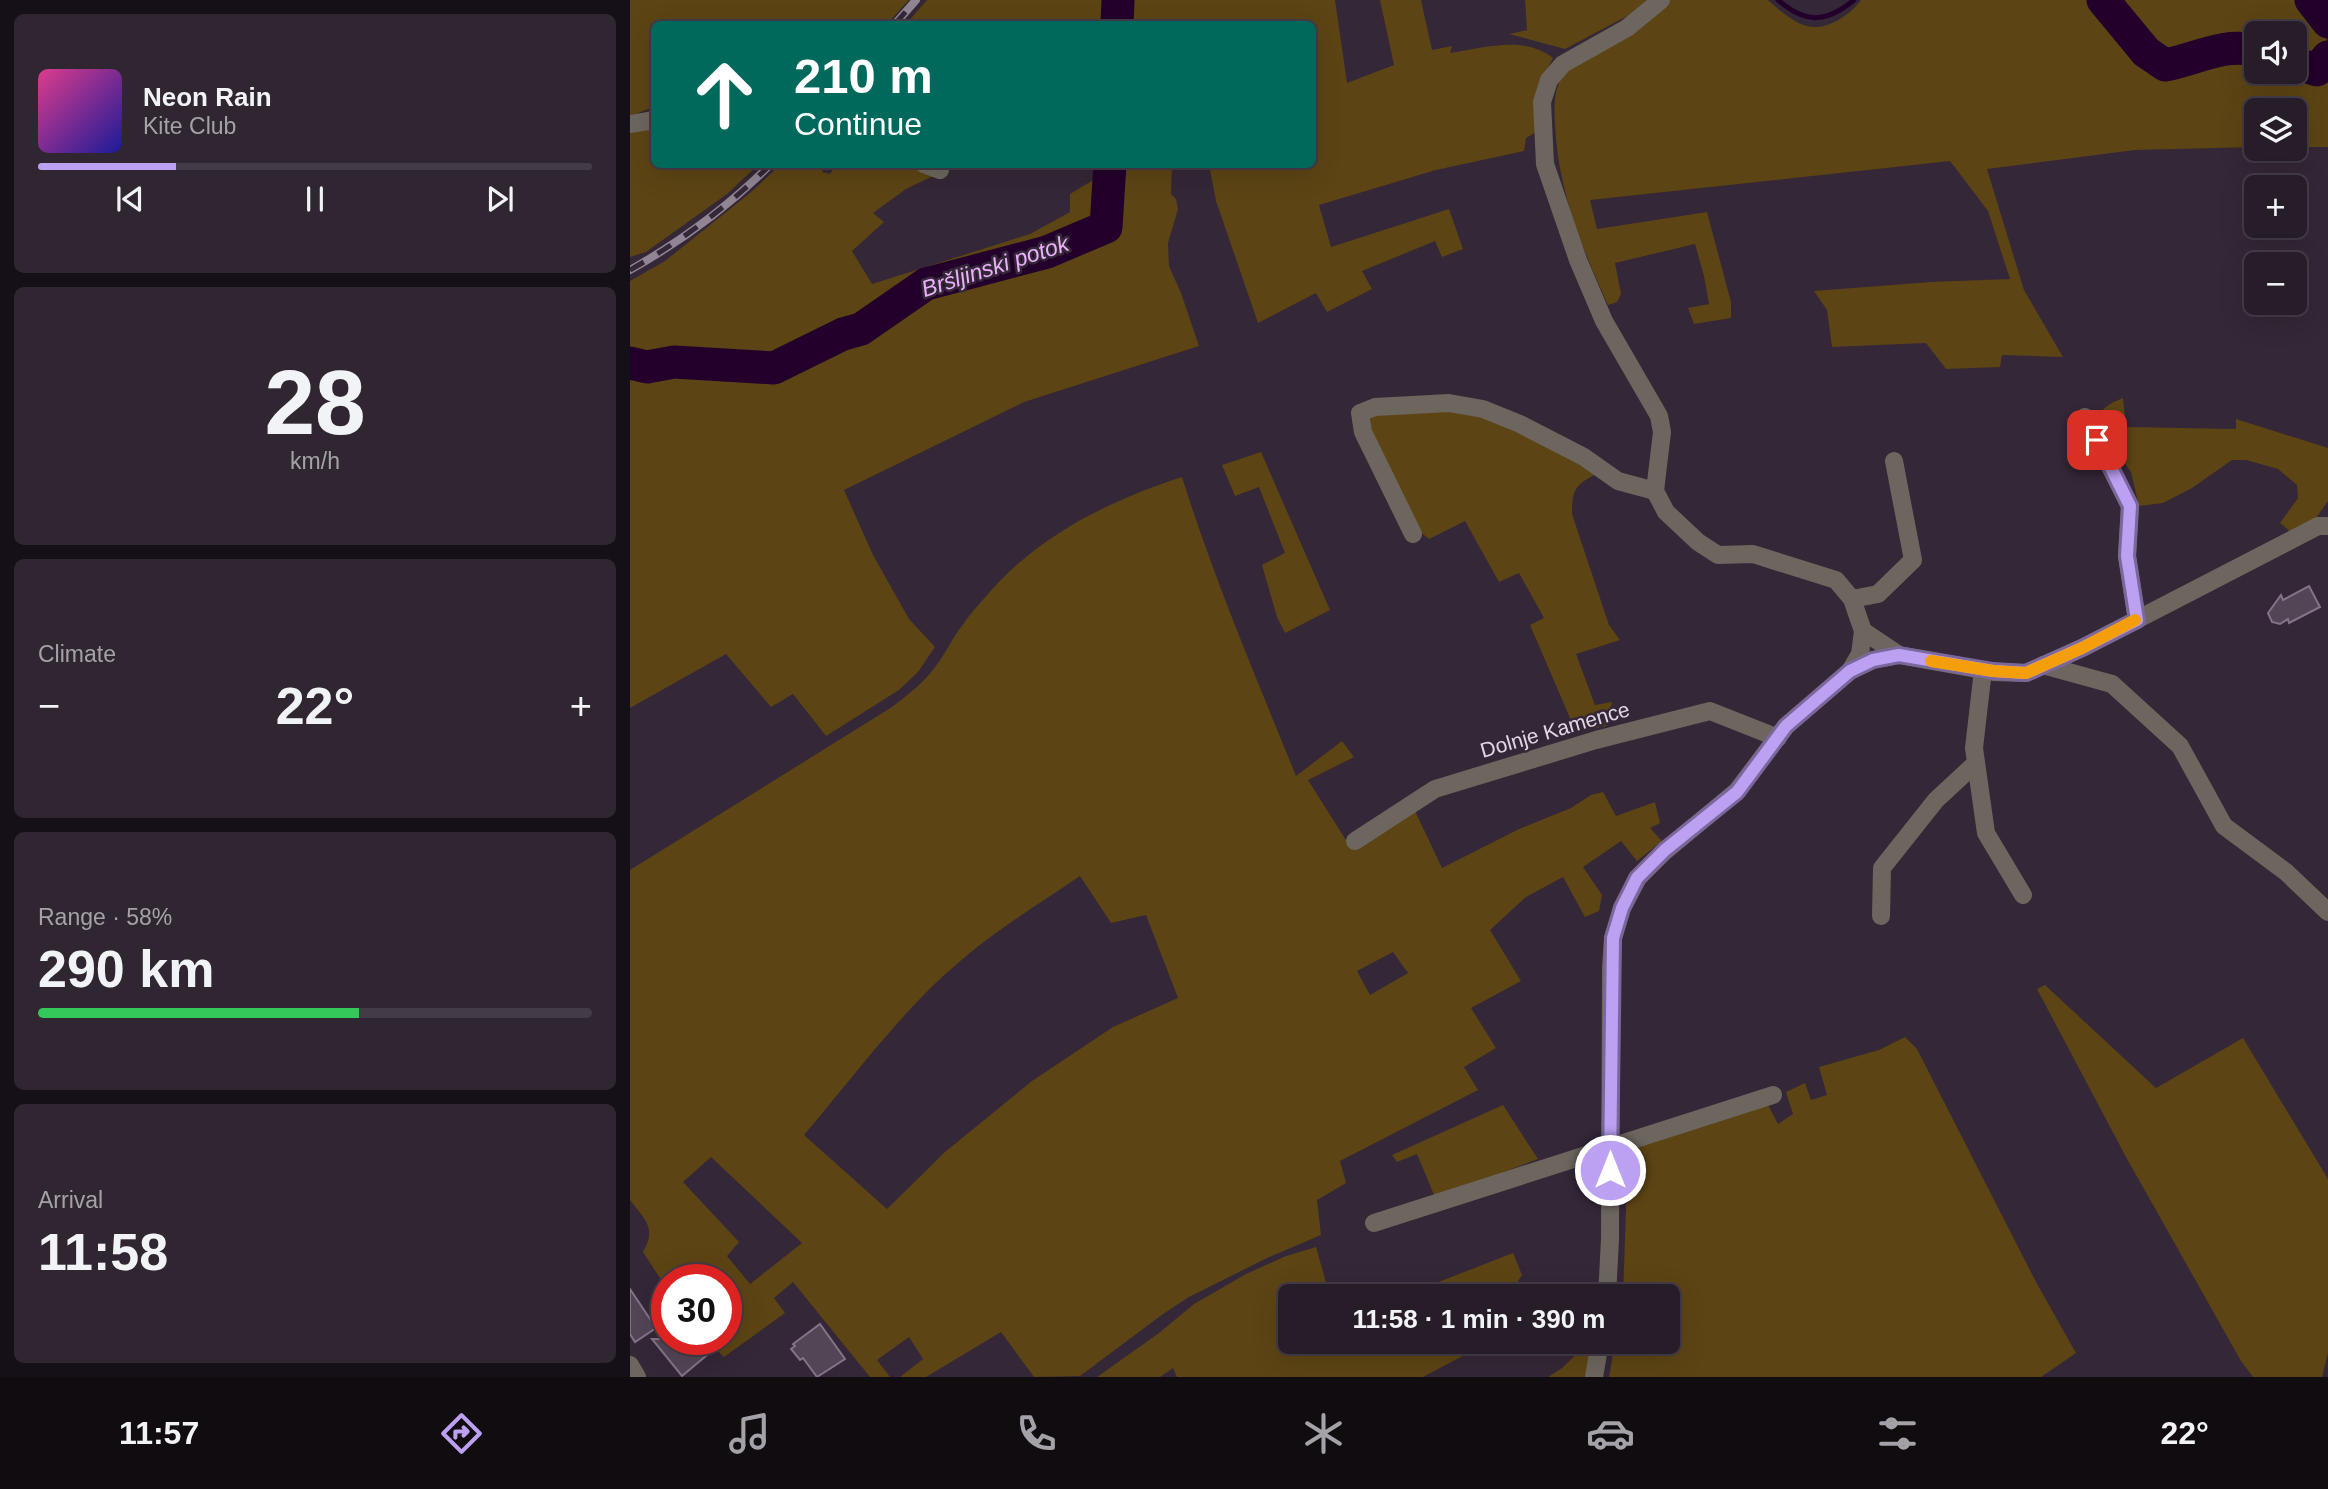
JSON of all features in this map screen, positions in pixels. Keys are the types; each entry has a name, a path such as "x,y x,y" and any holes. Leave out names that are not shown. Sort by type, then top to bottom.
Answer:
{"street":[{"path":"1661,0 1627,28 1563,64 1549,80 1542,102 1545,164 1578,260 1604,321 1659,416 1662,432 1655,491 1666,512 1698,542 1718,555 1753,554 1836,580 1852,599 1863,631 1860,654 1850,671"},
{"path":"630,124 651,120"},
{"path":"1413,534 1363,432 1360,413 1375,407 1449,403 1483,409 1520,424 1584,457 1618,481 1655,491"},
{"path":"2085,417 2130,506 2127,556 2137,620"},
{"path":"1852,599 1878,594 1913,560 1894,461"},
{"path":"1608,1284 1613,938 1622,908 1637,878 1665,850 1737,792 1786,726 1850,671 1873,660 1899,655 1983,670 2026,673 2137,620 2318,526 2328,526"},
{"path":"1863,631 1899,655"},
{"path":"2043,665 2112,684 2180,746 2224,826 2286,872 2328,912"},
{"path":"1983,670 1974,748 1986,834 2023,895"},
{"name":"Dolnje Kamence","path":"1355,841 1435,789 1596,740 1710,711 1778,738"},
{"path":"1881,916 1882,869 1936,800 1976,763"},
{"path":"1374,1223 1773,1095"},
{"path":"1594,1377 1598,1354"},
{"path":"630,1365 637,1377"}],"shaded area":[{"path":"630,0 909,0 890,21 651,21 651,108 630,116"},
{"path":"927,0 1335,0 1347,83 1394,65 1380,0 1421,0 1432,50 1452,46 1450,53 1490,46 1516,45 1541,51 1553,58 1544,75 1538,131 1526,138 1524,151 1436,170 1319,205 1331,247 1449,209 1463,249 1442,257 1435,241 1362,271 1372,289 1327,312 1316,293 1258,323 1216,201 1210,168 1316,168 1316,21 909,21"},
{"path":"1525,0 1647,0 1629,15 1565,49 1509,34 1527,30"},
{"path":"1669,0 1768,0 1794,21 1819,27 1840,19 1861,0 2096,0 2131,47 2155,66 2167,71 2184,70 2212,58 2244,58 2244,84 2307,84 2307,73 2319,77 2328,69 2328,147 2307,147 2307,98 2244,98 2244,147 2135,150 1987,169 2024,290 2063,357 2002,355 2000,367 1946,369 1926,343 1832,347 1827,310 1814,291 2010,279 1988,211 1950,161 1590,200 1597,229 1707,212 1731,302 1731,318 1694,324 1688,308 1709,304 1695,244 1615,263 1621,294 1617,302 1608,305 1572,217 1561,172 1554,110 1555,96 1566,72"},
{"path":"2113,0 2303,0 2324,26 2327,46 2313,60 2307,57 2307,21 2244,21 2244,42 2223,41 2175,55 2158,53 2135,31"},
{"path":"651,108 651,168 755,168 727,194 646,252 630,257 630,127 644,125"},
{"path":"777,168 823,168 822,172 830,174 834,168 912,168 933,176 906,189 873,213 884,222 852,251 872,284 1030,234 1070,212 1070,194 1103,174 1101,168 1172,168 1171,194 1176,199 1178,209 1168,243 1169,266 1199,346 1024,402 844,490 873,555 909,619 935,647 918,672 899,690 826,736 793,694 771,707 726,654 630,708 630,281 665,261"},
{"path":"2123,398 2126,427 2236,429 2236,419 2328,448 2328,501 2309,528 2291,532 2280,523 2298,498 2297,485 2278,469 2246,460 2232,460 2192,488 2163,503 2139,506 2131,472 2097,425 2102,411"},
{"path":"1419,409 1484,414 1518,428 1596,474 1576,489 1572,514 1609,625 1620,640 1576,654 1595,705 1612,702 1606,726 1576,732 1530,625 1544,618 1519,573 1499,582 1465,521 1429,539 1419,531 1368,427 1373,412"},
{"path":"1261,452 1330,610 1285,633 1277,617 1262,565 1285,553 1259,487 1235,496 1222,465"},
{"path":"1182,477 1222,590 1296,776 1342,741 1354,757 1308,780 1351,848 1415,811 1442,868 1519,829 1571,808 1591,795 1603,792 1616,816 1655,802 1660,823 1650,828 1662,841 1637,861 1621,841 1583,867 1602,895 1599,911 1585,917 1563,877 1526,897 1490,930 1521,981 1471,1008 1496,1048 1464,1067 1478,1090 1340,1161 1346,1183 1317,1200 1321,1235 1267,1258 1189,1297 1080,1376 1034,1377 1001,1332 926,1377 900,1377 923,1359 909,1337 877,1360 890,1377 870,1377 793,1282 774,1298 785,1313 742,1344 742,1274 750,1284 802,1243 711,1157 683,1182 739,1242 727,1256 734,1264 651,1264 643,1252 649,1230 630,1200 630,870 892,707 926,678 974,610 1008,573 1053,537 1128,497","holes":["1080,876 1111,923 1146,915 1178,998 1113,1027 1032,1081 945,1152 887,1209 804,1135 897,1023 937,982 987,939","1393,952 1408,973 1370,995 1357,971"]},
{"path":"2045,985 2156,1088 2243,1038 2328,1179 2328,1353 2322,1377 2253,1377 2241,1361 2126,1157 2037,989"},
{"path":"1905,1037 1917,1049 2036,1282 2076,1353 2041,1377 1609,1377 1613,1354 1680,1354 1680,1284 1623,1284 1628,1149 1766,1101 1778,1124 1793,1114 1786,1092 1805,1083 1811,1100 1827,1095 1819,1067 1879,1050"},
{"path":"1503,1105 1538,1159 1434,1195 1417,1154 1397,1162 1392,1155"},
{"path":"1316,1247 1326,1284 1278,1284 1278,1354 1466,1354 1423,1377 1177,1377 1173,1368 1160,1377 1097,1377 1159,1333 1194,1304 1246,1274 1286,1256"},
{"path":"1513,1253 1522,1275 1516,1284 1433,1284"},
{"path":"1577,1354 1592,1354 1587,1377 1548,1377"}],"building":[{"path":"2309,586 2320,607 2289,623 2288,619 2280,624 2272,622 2268,613 2281,595 2283,600"},
{"path":"630,1289 651,1320 651,1331 635,1342 630,1334"},
{"path":"820,1324 845,1359 817,1377 803,1358 800,1360 791,1349 795,1346 793,1344"},
{"path":"665,1355 707,1355 682,1376"}],"waterway":[{"name":"Bršljinski potok","path":"1117,21 1118,0"},
{"path":"1778,0 1798,13 1816,18 1834,13 1854,0"},
{"name":"Bršljinski potok","path":"2103,0 2146,52 2165,65 2220,50 2244,48"},
{"name":"Bršljinski potok","path":"2311,0 2328,22"},
{"name":"Bršljinski potok","path":"2307,67 2317,70 2328,57"},
{"name":"Bršljinski potok","path":"630,363 647,367 674,362 774,368 843,334 861,329 926,284 1047,252 1106,227 1110,168"}],"railway":[{"path":"898,21 916,0"},
{"path":"630,270 704,222 767,168"}],"slow traffic":[{"path":"1931,661 1993,671 2026,673 2135,620"}],"route":[{"path":"1610,1170 1613,938 1622,908 1637,878 1665,850 1737,792 1786,726 1850,671 1873,660 1899,655 1993,671 2026,673 2137,620 2127,556 2130,506 2097,440"}]}
